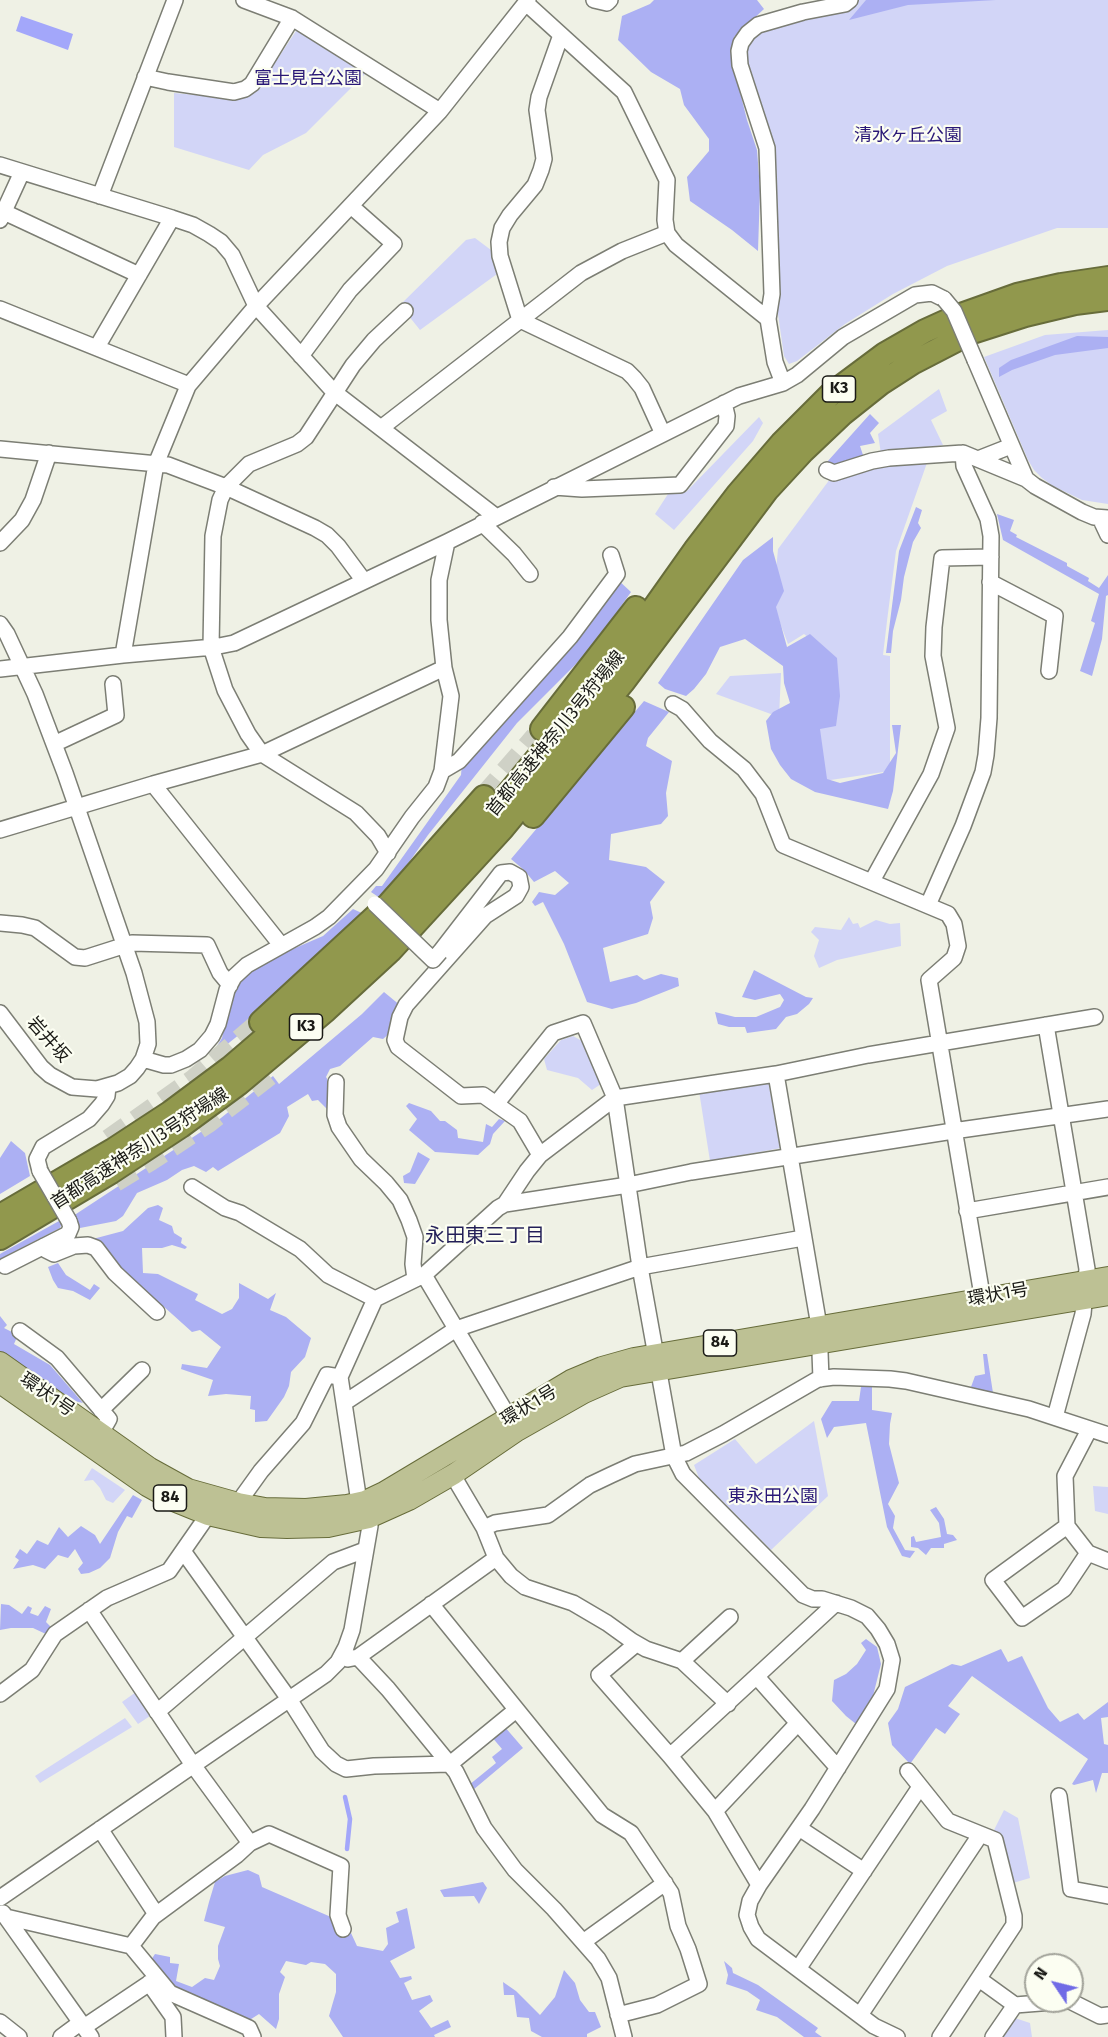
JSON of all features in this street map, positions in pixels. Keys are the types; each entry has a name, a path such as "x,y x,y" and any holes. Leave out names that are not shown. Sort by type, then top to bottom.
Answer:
{"highway":[{"name":"首都高速神奈川3号狩場線","path":"0,1216 113,1150 171,1112 230,1068 343,970 441,871 549,748 624,681 657,620 738,494 806,417 857,374 885,354 958,315 1017,295 1108,278"},
{"name":"首都高速神奈川3号狩場線","path":"657,620 803,451 861,398 912,363 940,347 987,326 1075,303 1108,298"},
{"path":"274,1071 370,989 421,939 492,863 549,748 597,659 657,620"},
{"name":"首都高速神奈川3号狩場線","path":"0,1238 111,1172 181,1126 288,1043 397,943 502,829 549,748"},
{"path":"261,1022 389,904 421,868 480,793"}],"main road":[{"name":"環状1号","path":"0,1383 147,1486 176,1502 208,1515 261,1527 328,1527 364,1507 384,1492 513,1425 620,1377 658,1363 1086,1289 1108,1277"},
{"name":"環状1号","path":"1086,1289 1108,1295"},
{"name":"環状1号","path":"0,1362 171,1480 209,1496 265,1508 364,1507 409,1500 454,1474 513,1425"}],"street":[{"path":"100,196 175,0"},
{"path":"594,0 607,3 610,0"},
{"path":"783,383 775,362 768,320 772,294 767,148 740,66 739,51 748,33 758,25 803,12 845,4 850,0"},
{"path":"247,1 292,18 440,111"},
{"path":"123,655 156,464 189,385 256,306 440,111 527,2 624,92 667,180 665,220 667,233 676,245 768,320"},
{"path":"145,77 234,92 245,89 252,84 292,18"},
{"path":"561,35 539,97 537,110 544,159 541,170 535,184 502,228 499,242 500,256 520,320 627,371 642,388 663,434"},
{"path":"0,165 193,225 221,242 232,255 256,306 334,392 381,428 489,519 530,574"},
{"path":"22,172 2,216 139,275"},
{"path":"301,356 350,290 394,243 351,206"},
{"path":"97,347 172,218"},
{"path":"381,428 581,273 622,251 667,233"},
{"path":"0,669 234,643 447,542 724,403 739,396 783,383 797,375 843,337 915,295 932,293 944,299 954,311 1026,479"},
{"path":"0,309 189,385"},
{"path":"388,853 378,836 356,813 262,754 234,709 225,690 211,647 213,536 220,500 226,488 249,464 297,444 306,437 334,392 374,340 405,311"},
{"path":"555,487 582,489 680,485 726,426 728,416 724,403"},
{"path":"978,459 1011,446"},
{"path":"0,449 168,465 226,488 327,535 364,581"},
{"path":"0,543 22,520 33,500 49,453"},
{"path":"928,905 963,826 983,772 989,718 991,536 988,519 964,466 963,453"},
{"path":"827,470 834,473 889,458 963,453 1026,479 1082,512 1104,518 1108,535"},
{"path":"0,624 35,694 123,945 147,1022 148,1044 140,1064 171,1065 200,1050 212,1036 234,977 247,965 329,917 388,853 436,787 442,771 451,696 444,668 438,620 438,586 447,542"},
{"path":"442,771 459,760 570,637 617,574 611,555"},
{"path":"872,881 931,774 947,728 933,656 942,558 991,557"},
{"path":"990,582 1055,616 1049,671"},
{"path":"0,830 262,754 444,668"},
{"path":"54,744 116,715 113,684"},
{"path":"673,704 682,709 710,741 744,768 763,794 783,845 948,914 954,924 958,946 954,958 929,980 984,1307"},
{"path":"153,784 281,945"},
{"path":"358,887 433,960 501,873 510,872 519,877 521,887 516,896 485,916 406,1005 400,1017 395,1040 398,1047 461,1096 483,1095 520,1121 540,1155"},
{"path":"0,923 35,928 75,957 85,958 123,945 207,945 220,973 230,985"},
{"name":"岩井坂","path":"0,1013 41,1067 50,1075 72,1087 97,1089 108,1087 130,1076 140,1064"},
{"path":"505,1204 540,1155 615,1098 776,1074 868,1055 1095,1017"},
{"path":"496,1104 553,1033 583,1023 615,1098 640,1267 674,1456 683,1474 803,1595 836,1603 867,1616 882,1636 892,1660 887,1689 799,1828 759,1885 750,1901 747,1915 758,1939 874,2026 897,2037"},
{"path":"1046,1025 1087,1269 1086,1289 1055,1417"},
{"path":"776,1074 819,1335 821,1379"},
{"path":"336,1082 335,1115 339,1127 361,1159 400,1200 415,1238 413,1264 419,1277 456,1329 513,1425"},
{"path":"5,1266 68,1234 71,1227 69,1221 40,1171 37,1160 43,1147 89,1119 107,1096 108,1087"},
{"path":"0,1898 326,1674 338,1662 352,1630 370,1526 364,1507 340,1377 375,1299 419,1277 498,1208 505,1204 628,1185 691,1172 1108,1109"},
{"path":"192,1187 225,1208 293,1244 328,1275 375,1299"},
{"path":"967,1211 1108,1188"},
{"path":"344,1402 456,1329 640,1267 803,1238"},
{"path":"44,1246 46,1250 54,1254 74,1246 88,1245 96,1248 115,1273 157,1312"},
{"path":"20,1331 57,1358 109,1419 101,1433"},
{"path":"101,1410 142,1370"},
{"path":"238,1503 261,1471 303,1423 327,1375 340,1377"},
{"path":"484,1528 495,1523 548,1515 590,1485 635,1464 686,1453 821,1379 906,1381 1029,1409 1108,1435"},
{"path":"1089,1430 1065,1476 1067,1526 1088,1553 1108,1562"},
{"path":"454,1474 484,1528 496,1558 511,1576 525,1587 573,1603 636,1644 682,1661 728,1704"},
{"path":"1,1690 32,1670 55,1634 106,1598 169,1571 208,1515"},
{"path":"1067,1526 993,1580 1022,1618 1064,1589 1088,1553"},
{"path":"158,1712 333,1562 365,1550"},
{"path":"183,1551 289,1699 322,1751 336,1764 346,1769 450,1764 516,1710"},
{"path":"338,1662 358,1657 496,1558"},
{"path":"670,1756 836,1603"},
{"path":"431,1604 602,1815 630,1833 671,1893 678,1926 699,1984 657,2005 618,2015"},
{"path":"89,1610 193,1765 250,1843"},
{"path":"682,1661 730,1617"},
{"path":"636,1644 599,1675 715,1811 759,1885"},
{"path":"358,1657 388,1689 450,1764 484,1828 515,1870 554,1909 598,1959 609,1978 624,2037"},
{"path":"757,1677 838,1768"},
{"path":"715,1811 798,1723"},
{"path":"908,1771 948,1821 995,1840 1014,1916 1014,1925 940,2037"},
{"path":"798,1969 920,1787"},
{"path":"1059,1796 1071,1888 1108,1896"},
{"path":"799,1828 864,1871"},
{"path":"100,1829 156,1914"},
{"path":"131,1946 156,1914 250,1843 268,1834 341,1866 338,1915 343,1929"},
{"path":"860,2015 980,1835"},
{"path":"583,1942 665,1883"},
{"path":"3,1912 131,1946 153,1980 172,2017 174,2037"},
{"path":"3,1912 85,2029"},
{"path":"979,1979 1016,2005 1024,2004"},
{"path":"61,2037 85,2029 153,1980"},
{"path":"153,1980 170,1993 249,2028 253,2037"},
{"path":"993,2037 1016,2005"},
{"path":"1084,2008 1100,2016 1108,2015"},
{"path":"0,2022 19,2037"}],"green space":[{"name":"清水ヶ丘公園","path":"857,0 1108,0 1108,228 1057,228 947,266 893,294 845,324 797,361 789,364 784,356 777,307 773,142 749,80 745,52 750,40 758,33"},
{"name":"富士見台公園","path":"298,28 367,72 306,133 263,155 249,170 174,147 174,93 240,99 257,90"},
{"path":"475,238 491,250 497,274 420,330 400,305 466,240"},
{"path":"1108,330 1108,504 1082,500 1053,486 1034,470 984,357 1045,335"},
{"path":"939,389 947,411 931,420 943,445 881,454 878,434"},
{"path":"759,417 763,423 753,441 674,530 655,514 668,494 672,491 686,492"},
{"path":"928,460 896,551 887,621 883,655 890,656 890,771 824,781 819,727 837,660 804,634 788,644 773,604 778,549 830,479 879,466"},
{"path":"781,673 779,717 716,694 730,676"},
{"path":"849,917 853,924 858,923 860,928 876,920 890,924 900,923 901,946 837,960 819,968 814,956 819,940 811,932 815,927 841,930"},
{"path":"573,1036 582,1041 601,1084 592,1090 578,1078 547,1070 544,1059 561,1040"},
{"path":"768,1081 781,1148 710,1161 699,1091"},
{"name":"東永田公園","path":"814,1421 828,1496 771,1550 699,1478 694,1465 735,1439 756,1464"},
{"path":"92,1468 125,1490 113,1503 106,1500 93,1480 84,1481"},
{"path":"1093,1486 1108,1487 1108,1514 1095,1511"},
{"path":"136,1692 153,1714 138,1724 122,1702"},
{"path":"125,1718 132,1727 40,1783 35,1776"},
{"path":"1004,1810 1018,1818 1030,1878 1013,1883 993,1832"},
{"path":"1015,2018 1030,2023 1032,2037 997,2037"}],"shaded area":[{"path":"654,0 757,0 764,9 734,37 732,60 757,150 760,189 758,251 690,201 687,177 709,151 709,139 684,105 680,89 651,72 618,40 622,16"},
{"path":"866,0 996,0 908,5 849,20"},
{"path":"21,16 73,34 68,50 16,31"},
{"path":"1077,336 1108,337 1108,348 1055,355 999,377 999,368 1011,360"},
{"path":"870,414 879,423 870,433 875,443 860,446 864,458 832,468 827,462"},
{"path":"916,507 922,510 918,523 921,528 913,542 904,577 891,653 886,653 899,551"},
{"path":"997,514 1014,520 1010,531 1017,535 1016,537 1067,563 1067,566 1089,578 1088,581 1099,588 1108,575 1108,595 1106,596 1102,639 1092,676 1080,671 1095,623 1091,621 1099,594 1003,540"},
{"path":"773,537 773,551 784,591 776,607 787,647 810,634 837,658 840,696 836,726 820,729 827,779 840,783 883,773 896,753 892,725 901,725 893,791 888,809 815,792 791,779 771,749 766,721 773,712 790,703 784,683 783,666 745,639 720,647 706,674 686,696 665,689 658,683 743,560"},
{"path":"617,579 631,592 592,648 517,723 380,898 371,892 376,886 382,886 461,775 462,763"},
{"path":"644,701 669,712 648,738 646,746 672,761 666,793 668,816 661,824 611,834 609,860 646,867 665,882 650,902 653,918 648,934 603,948 610,982 637,975 644,980 661,974 678,978 679,986 636,1003 612,1009 587,1002 564,944 543,902 535,906 532,902 539,892 555,895 569,883 555,871 534,882 511,859"},
{"path":"353,909 364,914 255,1022 220,1050 217,1046 222,1038 230,1000 235,985 245,974 279,955 323,936"},
{"path":"754,970 806,997 813,998 797,1014 786,1017 776,1029 747,1033 745,1027 718,1024 715,1012 735,1017 756,1017 780,1007 784,1000 780,994 755,1000 742,997"},
{"path":"384,992 401,1006 391,1032 383,1039 373,1037 340,1066 330,1069 326,1077 331,1085 330,1112 318,1100 312,1101 308,1094 287,1107 289,1116 280,1133 218,1171 213,1167 206,1172 194,1166 182,1170 167,1180 137,1193 123,1216 116,1221 80,1228 73,1216 216,1122 273,1076 279,1084 362,1014"},
{"path":"409,1103 431,1111 440,1121 445,1121 457,1130 458,1138 483,1142 486,1124 492,1127 499,1119 505,1121 493,1134 490,1144 478,1155 435,1152 409,1130 417,1119 406,1106"},
{"path":"11,1141 25,1153 30,1176 0,1194 0,1158"},
{"path":"418,1152 430,1159 415,1184 404,1183 403,1176 410,1172"},
{"path":"158,1205 163,1208 159,1220 172,1226 174,1233 182,1238 181,1243 187,1247 185,1249 172,1245 162,1248 142,1248 143,1273 158,1274 198,1294 195,1300 222,1314 232,1309 239,1298 239,1283 268,1299 276,1293 270,1310 286,1317 311,1338 305,1357 291,1372 289,1386 284,1397 267,1421 255,1422 255,1410 250,1409 251,1396 226,1394 208,1396 213,1380 181,1369 182,1364 207,1368 221,1347 200,1330 192,1332 162,1305 159,1308 89,1240 123,1231 148,1208"},
{"path":"59,1221 62,1223 60,1228 0,1259 0,1254"},
{"path":"58,1263 66,1275 90,1290 94,1284 100,1288 90,1300 73,1291 58,1288 48,1267"},
{"path":"0,1316 7,1325 4,1328 18,1335 14,1344 50,1365 83,1403 66,1399 0,1351"},
{"path":"983,1354 987,1354 993,1393 971,1387 975,1376 985,1374"},
{"path":"861,1387 872,1387 872,1410 892,1413 889,1444 899,1483 888,1504 895,1516 893,1528 905,1550 915,1551 910,1558 902,1556 887,1527 866,1423 834,1427 827,1438 821,1419 832,1401 859,1401"},
{"path":"133,1495 142,1500 132,1518 127,1516 118,1532 110,1558 100,1568 81,1574 78,1569 83,1563 75,1549 68,1558 58,1555 45,1569 33,1565 13,1569 19,1560 15,1557 20,1549 27,1554 37,1540 48,1545 59,1527 68,1537 81,1526 95,1535 100,1544"},
{"path":"936,1507 944,1519 947,1534 953,1535 957,1540 944,1544 944,1548 931,1548 926,1555 918,1548 911,1547 911,1537 914,1536 916,1542 941,1537 939,1523 930,1510"},
{"path":"1,1604 9,1605 22,1614 28,1606 32,1608 30,1613 38,1616 45,1606 51,1609 46,1622 53,1629 48,1635 33,1628 0,1630"},
{"path":"866,1639 877,1647 881,1664 872,1700 856,1724 832,1701 834,1680 846,1674 857,1664 866,1650 861,1643"},
{"path":"1001,1649 1008,1662 1022,1656 1048,1708 1060,1722 1078,1713 1084,1720 1108,1702 1108,1717 1101,1718 1104,1744 1108,1745 1108,1773 1102,1773 1096,1793 1093,1780 1072,1784 1088,1759 972,1676 948,1706 960,1714 945,1734 936,1728 910,1764 892,1745 888,1723 898,1709 905,1687 952,1664 961,1666"},
{"path":"504,1726 523,1748 473,1790 469,1785 496,1763 492,1757 502,1749 491,1736"},
{"path":"248,1870 259,1875 262,1887 331,1917 339,1934 351,1933 357,1946 383,1951 388,1944 386,1928 399,1922 396,1912 407,1908 415,1948 390,1961 400,1978 411,1976 412,1979 404,1983 412,2000 430,1995 433,2001 419,2011 431,2028 448,2020 451,2027 434,2035 435,2037 343,2037 329,2016 336,1992 336,1974 325,1964 311,1962 306,1965 286,1961 280,1972 285,1977 279,1994 279,2019 276,2029 259,2014 248,2021 178,1990 164,1978 151,1960 155,1954 170,1957 170,1963 179,1964 176,1981 192,1987 205,1978 214,1980 220,1966 218,1946 225,1927 204,1921 215,1882 225,1876"},
{"path":"483,1882 487,1888 479,1904 474,1896 444,1897 440,1890"},
{"path":"724,1961 732,1968 733,1973 758,1985 818,2028 815,2032 822,2037 804,2037 777,2017 756,2010 760,2000 747,1991 726,1984 728,1975"},
{"path":"564,1970 575,1983 580,2000 589,2012 595,2012 601,2027 587,2034 587,2037 542,2037 531,2031 529,2018 517,2017 514,1995 504,1995 503,1982 516,1991 540,2015 555,1997"}],"waterway":[{"path":"345,1797 350,1819 347,1849"}],"tunnel":[{"path":"484,797 536,737"},
{"path":"109,1140 194,1080 261,1022"},
{"path":"115,1181 208,1122 274,1071"}],"district":[{"name":"永田東三丁目","path":"485,1236"}]}
